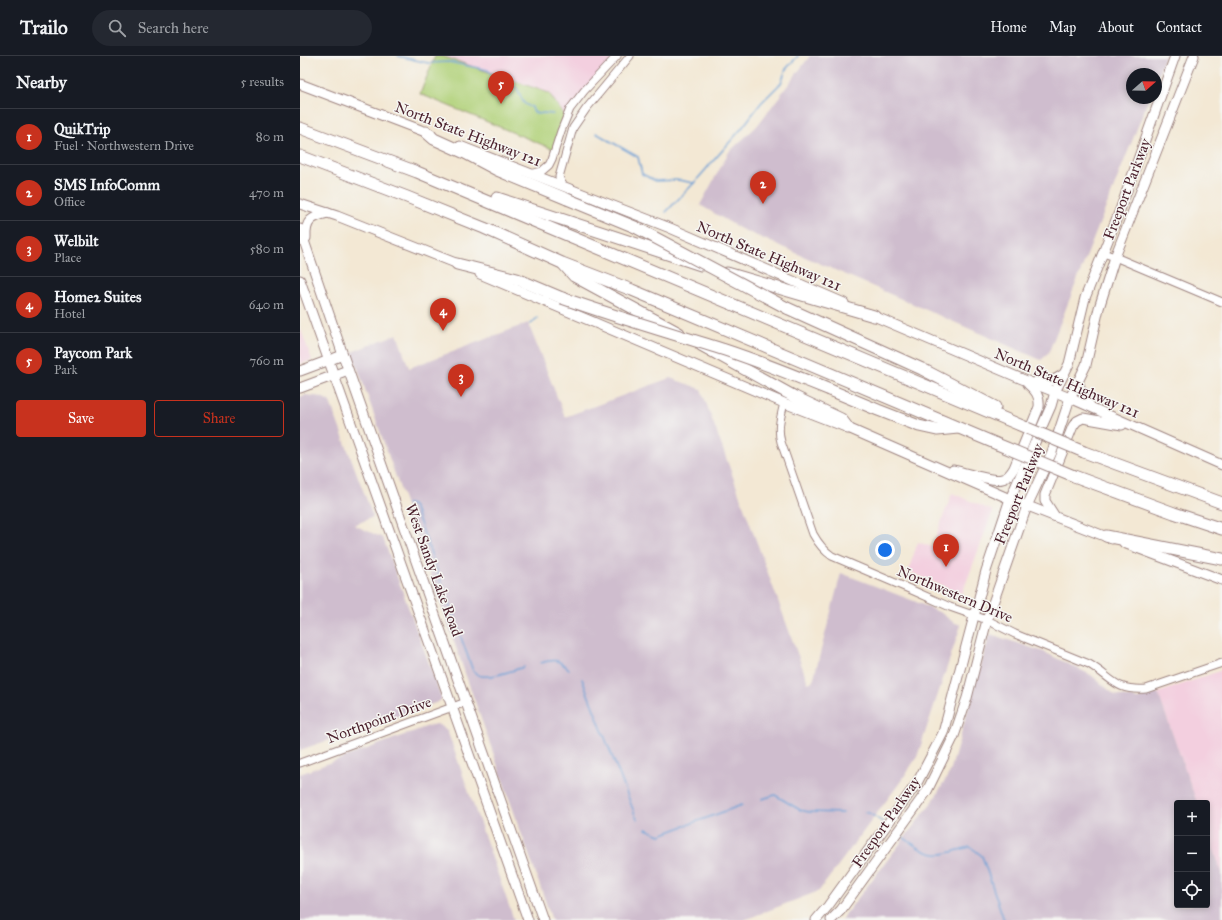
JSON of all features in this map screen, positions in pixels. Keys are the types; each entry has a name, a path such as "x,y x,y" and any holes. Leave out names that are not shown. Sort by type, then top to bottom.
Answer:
{"highway":[{"path":"300,128 417,172 1084,452 1222,503"},
{"path":"426,132 434,139 497,170 635,228 788,308 922,369 1016,418 1023,426"},
{"path":"300,156 484,228 562,263 632,290 1074,476 1222,529"},
{"path":"481,199 492,197 679,258 874,316"},
{"path":"562,263 574,276 795,397 841,419 848,428"},
{"path":"457,264 517,279 562,298 617,317 726,350 779,369 919,426 937,430 959,428"},
{"path":"1106,536 1222,559"}],"main road":[{"name":"Freeport Parkway","path":"816,920 828,906 917,783 943,733 973,616 1010,499 1051,406 1055,392 1069,364 1085,298 1120,210 1175,56"},
{"name":"Freeport Parkway","path":"831,920 841,910 927,791 954,736 987,620 1027,506 1052,452 1070,398 1086,365 1099,308 1115,257 1193,56"},
{"name":"North State Highway 121","path":"300,84 670,228 1022,379 1091,407 1222,466"},
{"path":"300,88 330,95"},
{"path":"300,196 315,209"},
{"path":"300,204 328,213 457,264 848,428 1027,506 1222,580"},
{"path":"306,248 306,230 311,219 328,213"},
{"name":"West Sandy Lake Road","path":"300,229 348,370 543,920"},
{"name":"West Sandy Lake Road","path":"300,280 528,920"},
{"path":"300,371 343,355"},
{"path":"300,388 348,370"},
{"path":"1022,379 1048,383 1065,373"},
{"path":"932,465 997,480 1006,478 1014,468 1039,407 1038,394 1022,379"},
{"path":"1078,381 1080,390 1091,407"},
{"path":"1056,517 1044,501 1045,495 1076,421 1083,418 1089,418 1141,429"},
{"path":"992,491 1001,504 1004,518"},
{"path":"379,500 393,495"},
{"path":"1020,526 1032,514 1043,512"},
{"path":"520,898 533,891"}],"street":[{"path":"531,174 542,171 549,165 570,109 584,91 618,56"},
{"path":"563,186 559,177 573,128 586,109 630,56"},
{"path":"1103,253 1222,302"},
{"name":"Northwestern Drive","path":"784,402 779,426 780,442 813,534 818,544 832,556 914,590 950,607 987,620 1015,634 1089,664 1117,685 1127,688 1136,690 1146,689 1222,663"},
{"name":"Northpoint Drive","path":"300,763 466,702"}],"shaded area":[{"path":"442,56 616,56 564,115 549,93"},
{"path":"810,56 1165,56 1160,68 1126,68 1126,104 1147,104 1048,354 1041,360 741,229 700,205 729,152 757,126"},
{"path":"528,323 565,417 670,378 701,389 808,683 813,681 841,573 914,601 941,613 953,622 961,625 917,757 901,781 819,891 744,920 552,920 352,352 397,334 409,368"},
{"path":"300,327 312,360 300,364"},
{"path":"305,395 322,397 330,402 373,517 354,525 383,538 442,699 438,702 300,750 300,397"},
{"path":"952,493 993,511 962,594 908,571 918,542 932,547"},
{"path":"990,634 1044,652 1091,675 1115,695 1138,699 1158,693 1196,800 1174,800 1174,908 1210,908 1210,839 1222,873 1222,920 841,920 933,801 950,772"},
{"path":"1222,670 1222,873 1210,839 1210,800 1196,800 1158,693"},
{"path":"437,724 447,730 514,920 300,920 300,774"}],"green space":[{"path":"435,56 442,56 549,93 564,115 555,150 420,94"}],"waterway":[{"path":"398,56 428,63 449,62 488,70 503,90 511,87 518,89 523,101 526,105 532,107 533,111 538,114 553,114"},
{"path":"596,133 638,157 642,174 656,181 678,180 694,183 742,128 761,103 781,83 786,69 798,56"},
{"path":"666,212 694,183"},
{"path":"531,324 537,318"},
{"path":"407,504 412,505 415,509 473,671 478,675 488,676 501,674 524,667"},
{"path":"541,663 556,661 562,663 569,669"},
{"path":"582,679 637,819"},
{"path":"762,799 775,795 800,810 809,812 843,813"},
{"path":"646,829 660,835 742,805"},
{"path":"865,812 884,823"},
{"path":"900,835 930,853 945,853 970,847 976,851 982,856 1004,920"}],"place":[{"name":"Paycom Park","path":"501,104"},
{"name":"SMS InfoComm","path":"763,204"},
{"name":"Home2 Suites","path":"443,331"},
{"name":"Welbilt","path":"461,397"},
{"name":"QuikTrip","path":"946,567"}]}
